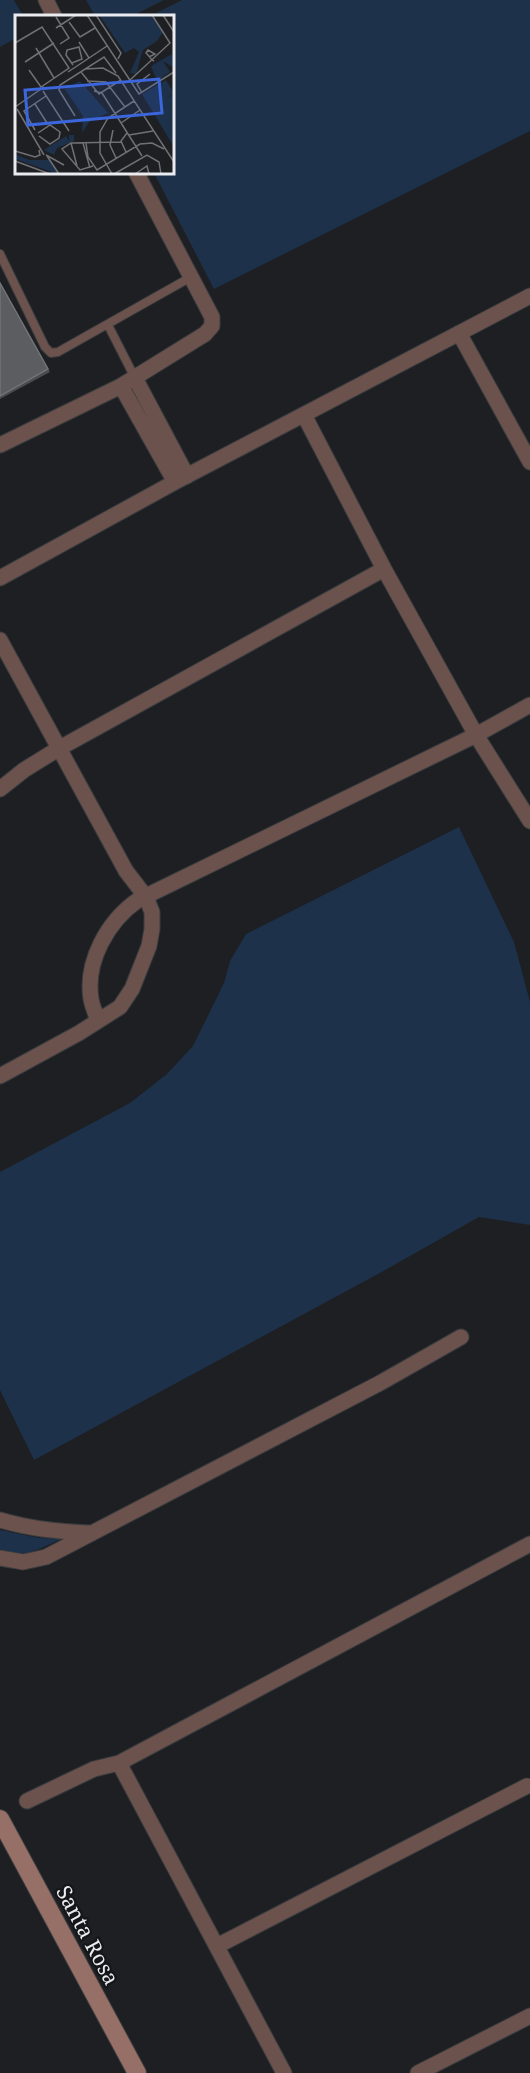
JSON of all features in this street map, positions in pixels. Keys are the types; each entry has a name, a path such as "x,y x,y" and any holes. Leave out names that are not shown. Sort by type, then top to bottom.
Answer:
{"street":[{"path":"46,0 54,15"},
{"path":"0,445 128,382 206,334 212,326 212,317 137,174"},
{"path":"0,578 181,479 530,296"},
{"path":"459,333 530,462"},
{"path":"128,382 181,479"},
{"path":"304,415 384,569 476,735 530,821"},
{"path":"0,789 24,770 58,749 384,569"},
{"path":"0,640 126,871 146,897 152,912 152,929 141,969 120,1007 0,1076"},
{"path":"98,1021 91,1000 90,985 95,957 106,933 125,909 476,735 530,705"},
{"path":"0,1558 23,1562 46,1557 380,1383 461,1337"},
{"path":"0,1520 43,1530 93,1533"},
{"path":"27,1801 94,1769 119,1763 530,1544"},
{"path":"119,1763 284,2073"},
{"path":"217,1946 527,1786"},
{"name":"Santa Rosa","path":"0,1819 137,2073"},
{"path":"418,2073 530,2016"}],"lane":[{"path":"0,254 45,346 51,353 58,352 108,325 191,277"},
{"path":"108,325 128,382"}],"shaded area":[{"path":"0,0 14,0 22,15 15,15 15,39 0,47"},
{"path":"86,0 164,0 134,15 94,15"},
{"path":"182,0 530,0 530,131 214,289 155,174 174,174 174,15 152,15"},
{"path":"459,827 514,942 530,1002 530,1225 479,1217 34,1460 0,1390 0,1172 130,1103 167,1074 193,1046 224,983 230,961 246,934"},
{"path":"0,1530 39,1538 61,1539 30,1552 7,1553 0,1549"}],"building":[{"path":"0,283 48,369 0,396"}]}
